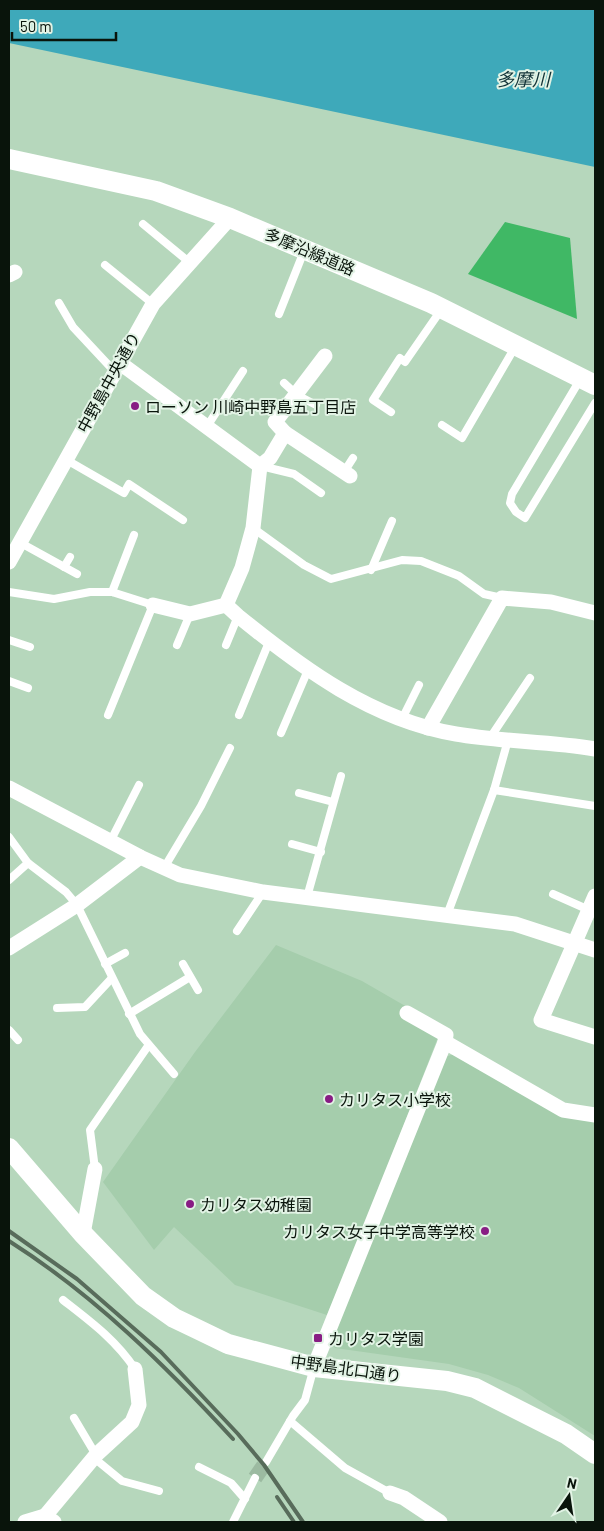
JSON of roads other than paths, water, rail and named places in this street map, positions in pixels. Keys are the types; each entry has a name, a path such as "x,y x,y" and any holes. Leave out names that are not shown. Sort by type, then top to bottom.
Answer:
{"street":[{"name":"多摩沿線道路","path":"9,159 156,192 230,218 305,248 443,308 588,382"},
{"name":"中野島中央通り","path":"9,562 65,458 153,304 230,218"},
{"path":"325,356 298,395 275,422 285,433 347,474"},
{"path":"117,368 260,466"},
{"path":"226,605 242,568 253,528 260,466 270,458 285,433"},
{"path":"428,728 502,598 551,602 595,613"},
{"path":"153,605 190,614 226,605"},
{"path":"226,605 269,642 337,690 402,719 428,728 456,734 595,748"},
{"path":"9,788 111,840 140,857 180,875 263,892 515,924 595,950"},
{"path":"9,948 77,905 140,857"},
{"path":"592,903 541,1020 595,1037"},
{"path":"314,1367 445,1042 446,1035 407,1013"},
{"path":"445,1042 563,1110 595,1115"},
{"name":"中野島北口通り","path":"9,1148 83,1234 143,1296 174,1318 228,1344 314,1367 438,1380 475,1388 566,1434 595,1454"},
{"path":"83,1234 95,1169"},
{"path":"25,1522 50,1519 95,1456 132,1422 139,1405 135,1369"},
{"path":"390,1493 404,1498 437,1521"}],"lane":[{"path":"143,224 189,262"},
{"path":"279,314 305,248"},
{"path":"105,265 153,304"},
{"path":"59,302 73,327 117,368"},
{"path":"391,412 373,400 400,358 405,362 443,308"},
{"path":"442,425 462,438 516,346"},
{"path":"206,428 243,372"},
{"path":"588,382 512,494 510,503 516,512 524,518 595,403"},
{"path":"284,383 298,395 316,404"},
{"path":"65,458 124,493 130,484 184,520"},
{"path":"347,474 353,458"},
{"path":"260,466 294,474 321,493"},
{"path":"371,570 392,521"},
{"path":"253,528 331,580 402,560 421,560 459,576 484,594 502,598"},
{"path":"112,592 134,534"},
{"path":"19,542 77,574"},
{"path":"64,567 70,558"},
{"path":"9,592 54,599 90,592 112,592 153,605 108,715"},
{"path":"177,645 190,614"},
{"path":"226,645 238,616"},
{"path":"9,640 30,647"},
{"path":"239,715 269,642"},
{"path":"281,733 308,670"},
{"path":"490,738 530,678"},
{"path":"9,681 28,688"},
{"path":"402,719 419,685"},
{"path":"447,915 494,790 508,740"},
{"path":"164,868 201,806 230,748"},
{"path":"307,897 341,776"},
{"path":"111,840 139,785"},
{"path":"494,790 595,806"},
{"path":"299,793 333,802"},
{"path":"9,837 28,863 66,892 77,905 111,980 129,1014 148,1046 174,1074"},
{"path":"292,844 321,852"},
{"path":"9,880 28,863"},
{"path":"237,932 263,892"},
{"path":"553,894 592,903"},
{"path":"105,964 125,953"},
{"path":"183,964 198,990"},
{"path":"129,1014 190,976"},
{"path":"58,1008 85,1007 111,980"},
{"path":"9,1030 18,1040"},
{"path":"95,1169 90,1130 148,1046"},
{"path":"63,1300 109,1336 135,1369"},
{"path":"266,1462 290,1421 305,1400 314,1367"},
{"path":"74,1418 95,1456 122,1481 159,1491"},
{"path":"290,1421 345,1468 390,1493"},
{"path":"199,1466 231,1483 245,1499"},
{"path":"233,1522 255,1478"}],"water":[{"name":"多摩川","path":"9,9 595,9 595,167 9,43"}],"tunnel":[{"path":"255,1478 266,1462"}],"railway":[{"path":"9,1231 77,1279 161,1352 238,1434 264,1465 303,1522"},
{"path":"9,1241 70,1284 127,1332 181,1384 233,1439"},
{"path":"277,1497 294,1522"}],"place":[{"name":"ローソン 川崎中野島五丁目店","path":"135,406"},
{"name":"カリタス小学校","path":"329,1099"},
{"name":"カリタス幼稚園","path":"190,1204"},
{"name":"カリタス女子中学高等学校","path":"485,1231"},
{"name":"カリタス学園","path":"318,1338"}]}
